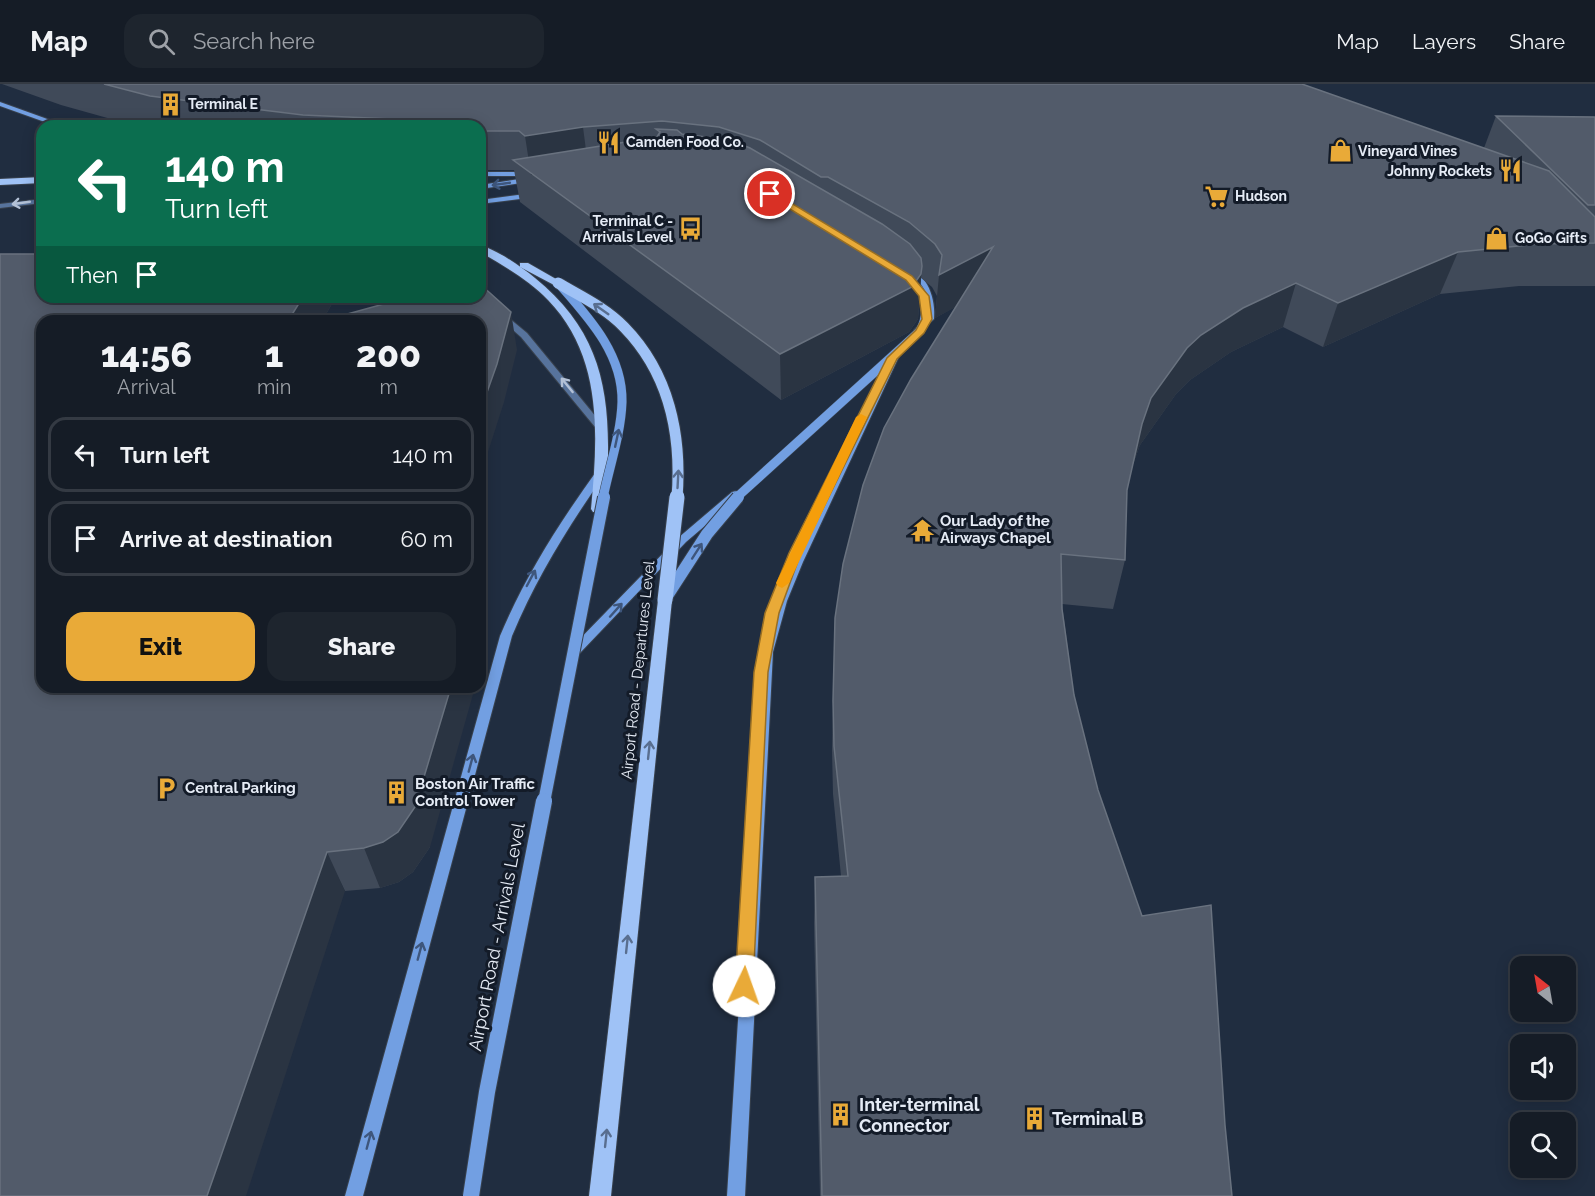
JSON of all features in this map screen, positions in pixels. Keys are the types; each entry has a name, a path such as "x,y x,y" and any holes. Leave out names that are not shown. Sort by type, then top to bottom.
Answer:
{"main road":[{"path":"0,104 45,120"},
{"path":"486,174 542,176 486,186"},
{"path":"0,182 36,180"},
{"path":"486,201 538,194"},
{"name":"Airport Road - Departures Level","path":"486,250 558,283 608,314 635,338 653,365 668,400 677,435 679,463 676,512 600,1196"},
{"name":"Airport Road - Arrivals Level","path":"469,1196 575,651 598,508 603,431 598,374 574,324 536,283 486,251"},
{"path":"665,600 728,506 760,474 921,331 927,319 924,296 902,271"},
{"path":"469,1196 498,1036 581,624 622,404 622,386 613,353 596,327 558,283"},
{"path":"575,651 682,540 846,400 895,354"},
{"path":"734,1196 761,672 768,628 795,553 895,354"},
{"path":"354,1196 515,609 537,566 602,471"}],"lane":[{"path":"0,206 36,202"},
{"path":"486,302 524,335 603,431"}],"shaded area":[{"path":"0,84 1595,84 1595,1196 0,1196"}],"building":[{"path":"104,84 1302,84 1549,171 1595,217 1595,243 1538,244 1458,252 1338,303 1296,283 1243,308 1201,335 1187,348 1151,398 1142,424 1127,490 1125,560 1061,554 1062,609 1074,695 1098,790 1142,916 1211,905 1225,1125 1232,1196 822,1196 815,877 848,876 834,746 833,701 835,618 843,564 863,485 884,428 911,379 993,247 939,275 942,255 935,244 909,222 828,177 821,177 760,140 719,127 662,121 583,127 525,136 519,131 486,131 486,120 414,120 303,115 150,96"},
{"path":"1496,116 1595,117 1595,205 1588,205"},
{"path":"656,129 677,130 682,134 730,140 750,148 882,224 910,244 921,258 921,274 912,287 780,354 513,160 657,137 660,132"},
{"name":"Central Parking","path":"0,254 36,254 36,303 299,303 292,315 36,315 36,693 449,693 415,807 398,832 383,842 364,848 327,852 207,1196 0,1196"},
{"path":"486,289 511,312 486,395 486,315 344,315 387,303 486,303"}],"slow traffic":[{"path":"782,583 861,417"}],"place":[{"name":"Terminal E","path":"170,104"},
{"name":"Camden Food Co.","path":"608,142"},
{"name":"Vineyard Vines","path":"1340,151"},
{"name":"Johnny Rockets","path":"1510,171"},
{"name":"Hudson","path":"1217,196"},
{"name":"Terminal C - Arrivals Level","path":"691,229"},
{"name":"GoGo Gifts","path":"1497,238"},
{"name":"Our Lady of the Airways Chapel","path":"922,530"},
{"name":"Central Parking","path":"167,788"},
{"name":"Boston Air Traffic Control Tower","path":"397,793"},
{"name":"Inter-terminal Connector","path":"841,1115"},
{"name":"Terminal B","path":"1034,1119"}],"route":[{"path":"744,986 761,672 772,613 795,553 892,358 921,331 927,319 924,296 909,278 770,194"}]}
